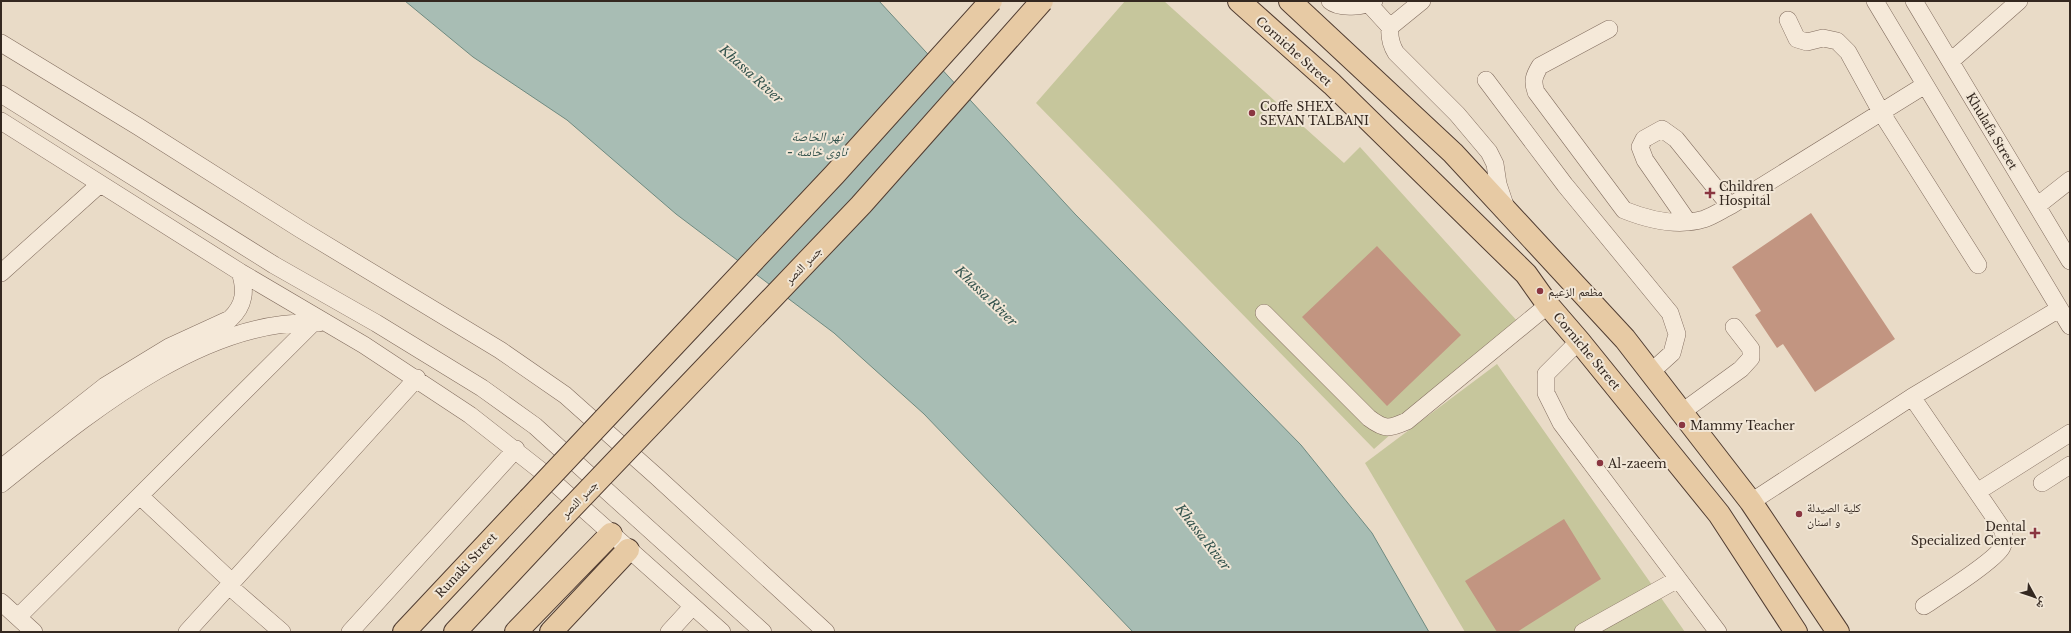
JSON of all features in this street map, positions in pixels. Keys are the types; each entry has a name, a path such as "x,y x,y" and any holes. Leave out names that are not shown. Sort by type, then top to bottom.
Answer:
{"main road":[{"name":"Runaki Street","path":"404,632 835,174 991,1"},
{"name":"جسر النصر","path":"455,632 861,204 1042,1"},
{"name":"Corniche Street","path":"1239,1 1332,84 1526,274 1548,305 1719,514 1796,632"},
{"path":"1290,1 1453,153 1625,339 1751,502 1838,632"},
{"path":"516,632 611,534"},
{"path":"551,632 628,550"}],"street":[{"path":"1330,1 1346,6 1371,3 1390,27 1391,40 1396,53 1456,114 1489,152 1495,164 1498,184 1506,209"},
{"path":"1390,27 1422,1"},
{"path":"1875,1 2070,326"},
{"name":"Khulafa Street","path":"1914,1 2070,261"},
{"path":"1951,62 2019,1"},
{"path":"1788,20 1797,39 1807,42 1823,38 1837,41 1848,52 1881,112 1978,265"},
{"path":"1609,29 1540,66 1534,75 1533,84 1534,88 1624,210 1642,218 1679,223 1705,219 1730,206 1925,85"},
{"path":"1,44 132,122 300,229 500,350 565,395 656,476 826,632"},
{"path":"1486,80 1565,185 1670,313 1677,334 1672,353 1651,372"},
{"path":"1,94 274,265 376,323 482,388 535,426 763,632"},
{"path":"5,129 100,184 321,324 364,345 416,378 516,449 692,607 722,632"},
{"path":"1688,222 1645,160 1640,147 1644,139 1662,129 1676,139 1730,206"},
{"path":"2037,206 2070,180"},
{"path":"1,273 100,184"},
{"path":"1,484 88,416 140,380 216,335 240,307 244,292 240,272"},
{"path":"1264,312 1369,418 1380,426 1389,428 1407,421 1548,305"},
{"path":"1751,502 1912,397 2059,308"},
{"path":"364,345 376,323"},
{"path":"1,468 105,386 169,347 216,335 239,334 281,324 321,324"},
{"path":"18,617 140,496 321,324"},
{"path":"1682,412 1741,369 1750,358 1750,349 1734,327"},
{"path":"1579,341 1546,374 1546,393 1561,423 1718,632"},
{"path":"187,632 416,378"},
{"path":"1912,397 2001,527 2005,537 2002,549 1981,567 1924,606"},
{"path":"1977,492 2070,433"},
{"path":"350,632 516,449"},
{"path":"2042,483 2070,465"},
{"path":"140,496 230,584 282,632"},
{"path":"1583,632 1678,579"},
{"path":"1,602 34,632"},
{"path":"669,632 692,607"}],"green space":[{"path":"1125,1 1164,1 1344,163 1360,147 1518,322 1374,449 1036,103"},
{"path":"1497,364 1685,632 1465,632 1365,463"}],"water":[{"name":"نهر الخاصة - ئاوی خاسە","path":"405,1 879,1 1075,214 1301,445 1372,533 1429,632 1133,632 924,414 834,333 676,214 567,120 473,57"}],"building":[{"path":"1811,213 1895,339 1815,392 1783,344 1777,348 1755,315 1761,311 1732,267"},
{"path":"1377,246 1461,335 1387,406 1302,317"},
{"path":"1564,519 1601,579 1517,632 1497,632 1465,581"}],"place":[{"name":"Coffe SHEX SEVAN TALBANI","path":"1252,113"},
{"name":"Children Hospital","path":"1710,193"},
{"name":"مطعم الزعيم","path":"1540,291"},
{"name":"Mammy Teacher","path":"1682,425"},
{"name":"Al-zaeem","path":"1600,463"},
{"name":"كلية الصيدلة و اسنان","path":"1799,514"},
{"name":"Dental Specialized Center","path":"2035,533"}],"water label":[{"name":"Khassa River","path":"751,74"},
{"name":"Khassa River","path":"986,296"},
{"name":"Khassa River","path":"1203,537"}]}
